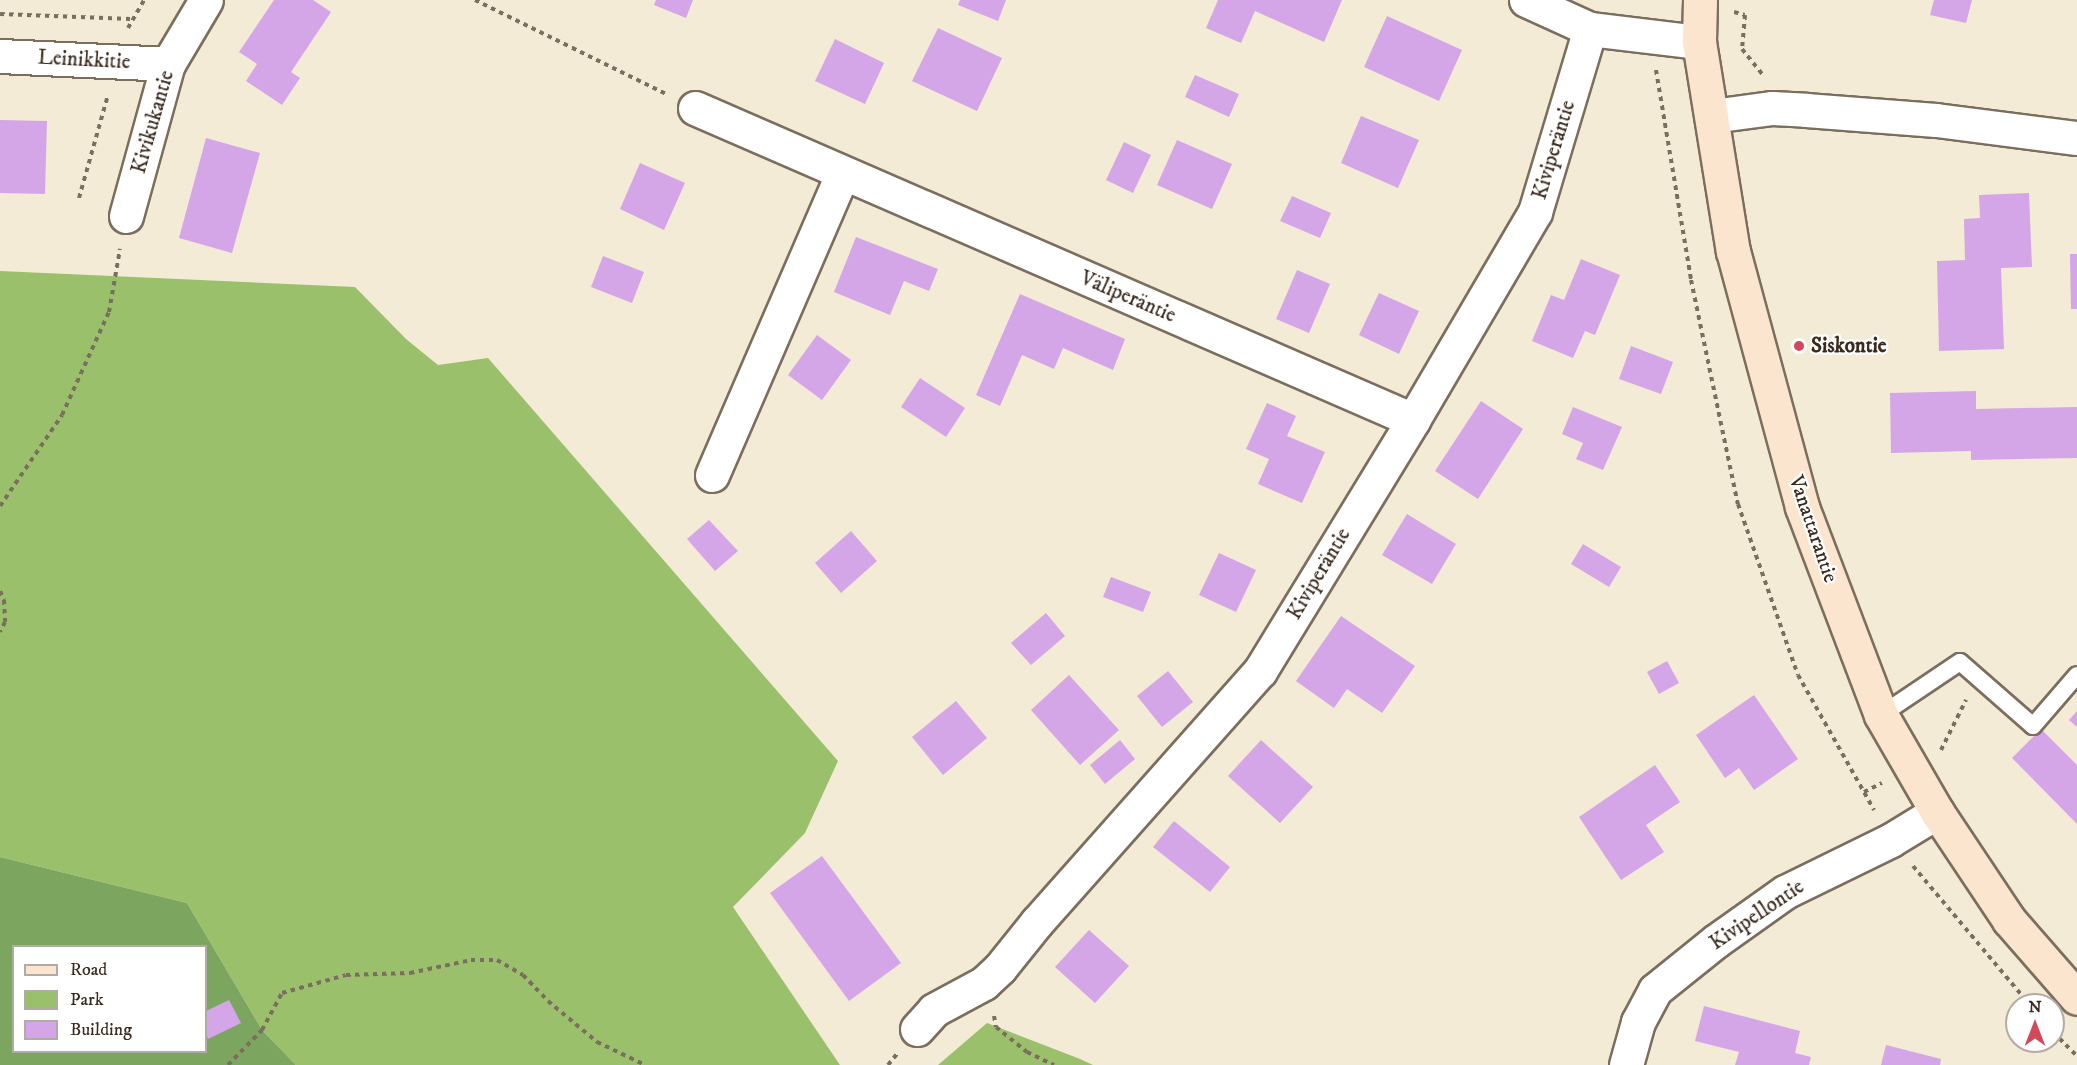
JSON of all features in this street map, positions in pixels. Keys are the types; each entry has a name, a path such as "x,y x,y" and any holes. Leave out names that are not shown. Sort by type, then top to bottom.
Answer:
{"street":[{"name":"Kivikukantie","path":"126,216 168,64 206,0"},
{"path":"1526,0 1590,29 1699,42"},
{"name":"Vanattarantie","path":"1700,0 1699,42 1733,251 1802,507 1881,715 1936,812 2009,920 2077,998"},
{"name":"Kiviperäntie","path":"917,1029 934,1010 984,983 1000,968 1037,922 1260,671 1413,420 1535,212 1590,29"},
{"name":"Leinikkitie","path":"0,56 168,64"},
{"name":"Väliperäntie","path":"695,108 1413,420"},
{"path":"1712,116 1772,108 1806,110 1936,120 2077,138"},
{"path":"712,475 843,173"},
{"name":"Kivipellontie","path":"1626,1065 1638,1022 1655,990 1716,941 1785,892 1891,840 1936,812"}],"lane":[{"path":"1881,715 1960,662 2033,726 2077,675"}],"path":[{"path":"475,0 695,108"},
{"path":"0,14 131,19"},
{"path":"0,506 62,415 109,312 126,216"},
{"path":"0,591 4,600 5,622 0,632"},
{"path":"228,1065 262,1030 282,993 346,975 410,972 471,960 497,960 523,975 548,1001 597,1042 645,1065"},
{"path":"984,983 996,1027 1027,1052 1054,1065"},
{"path":"2065,1044 2077,1056"}],"green space":[{"path":"0,271 355,287 406,339 438,365 488,358 838,761 805,833 733,907 840,1065 296,1065 262,1030 187,903 0,857"},
{"path":"0,857 187,903 262,1030 296,1065 0,1065"},
{"path":"987,1023 1080,1059 1093,1065 938,1065"}],"building":[{"path":"274,0 313,0 331,12 291,72 300,78 282,105 246,81 257,64 239,52"},
{"path":"656,0 693,0 686,18 654,5"},
{"path":"960,0 1006,0 998,21 958,5"},
{"path":"1218,0 1342,0 1324,42 1255,11 1241,43 1206,28"},
{"path":"1934,0 1972,0 1966,23 1930,15"},
{"path":"1387,16 1462,50 1439,101 1364,67"},
{"path":"938,28 1002,58 977,111 912,81"},
{"path":"835,39 884,63 865,104 815,81"},
{"path":"1195,75 1239,94 1229,117 1185,97"},
{"path":"1361,116 1419,140 1398,188 1341,163"},
{"path":"0,120 47,121 45,194 0,193"},
{"path":"206,138 260,153 232,253 179,238"},
{"path":"1177,140 1232,164 1212,209 1157,185"},
{"path":"1124,142 1151,155 1133,193 1106,180"},
{"path":"640,163 685,183 664,230 620,209"},
{"path":"2029,193 2032,267 2001,268 2004,349 1939,351 1937,261 1965,260 1964,219 1980,218 1979,195"},
{"path":"1292,196 1331,213 1320,238 1280,221"},
{"path":"856,237 938,269 929,291 904,281 890,315 834,292"},
{"path":"2070,254 2077,254 2077,309 2071,309"},
{"path":"603,256 644,272 632,303 591,287"},
{"path":"1581,259 1620,275 1595,335 1585,331 1573,358 1532,341 1551,295 1564,300"},
{"path":"1297,270 1330,284 1309,333 1276,319"},
{"path":"1379,293 1419,311 1399,354 1359,335"},
{"path":"1020,294 1125,339 1113,370 1063,348 1054,369 1022,355 1000,406 976,395"},
{"path":"817,335 851,360 822,400 788,375"},
{"path":"1631,346 1673,362 1661,394 1619,379"},
{"path":"920,378 965,408 946,437 901,407"},
{"path":"1976,391 1976,409 2077,407 2077,458 1971,460 1971,451 1891,453 1890,393"},
{"path":"1481,401 1523,429 1478,499 1435,471"},
{"path":"1267,403 1296,416 1287,436 1325,452 1302,503 1258,484 1269,459 1246,449"},
{"path":"1573,407 1622,427 1603,470 1576,459 1583,443 1562,434"},
{"path":"1407,514 1456,544 1432,584 1382,555"},
{"path":"709,520 738,551 715,571 687,539"},
{"path":"851,531 877,561 841,593 815,563"},
{"path":"1583,544 1621,567 1609,587 1571,564"},
{"path":"1219,553 1256,570 1236,612 1199,595"},
{"path":"1111,577 1151,592 1143,612 1103,597"},
{"path":"1046,613 1065,636 1031,665 1011,643"},
{"path":"1341,616 1415,666 1382,713 1347,689 1334,708 1296,681"},
{"path":"1667,661 1679,683 1659,694 1647,672"},
{"path":"1168,671 1193,702 1162,727 1137,696"},
{"path":"1069,675 1119,730 1080,765 1031,710"},
{"path":"1754,695 1798,759 1754,790 1739,768 1725,778 1696,735"},
{"path":"956,701 987,738 943,775 912,737"},
{"path":"2077,711 2077,727 2069,720"},
{"path":"2041,729 2077,765 2077,824 2012,758"},
{"path":"1120,740 1135,759 1105,784 1090,765"},
{"path":"1261,740 1313,787 1280,823 1228,776"},
{"path":"1655,765 1680,802 1646,825 1664,852 1621,880 1579,817"},
{"path":"1174,821 1230,867 1210,892 1153,847"},
{"path":"822,856 901,963 849,1001 770,893"},
{"path":"1089,930 1129,966 1095,1003 1055,967"},
{"path":"229,1000 241,1023 208,1039 207,1011"},
{"path":"1704,1006 1800,1031 1795,1053 1811,1057 1809,1065 1735,1065 1739,1052 1695,1041"},
{"path":"1886,1045 1941,1059 1940,1065 1881,1065"}],"place":[{"name":"Siskontie","path":"1799,346"}]}
